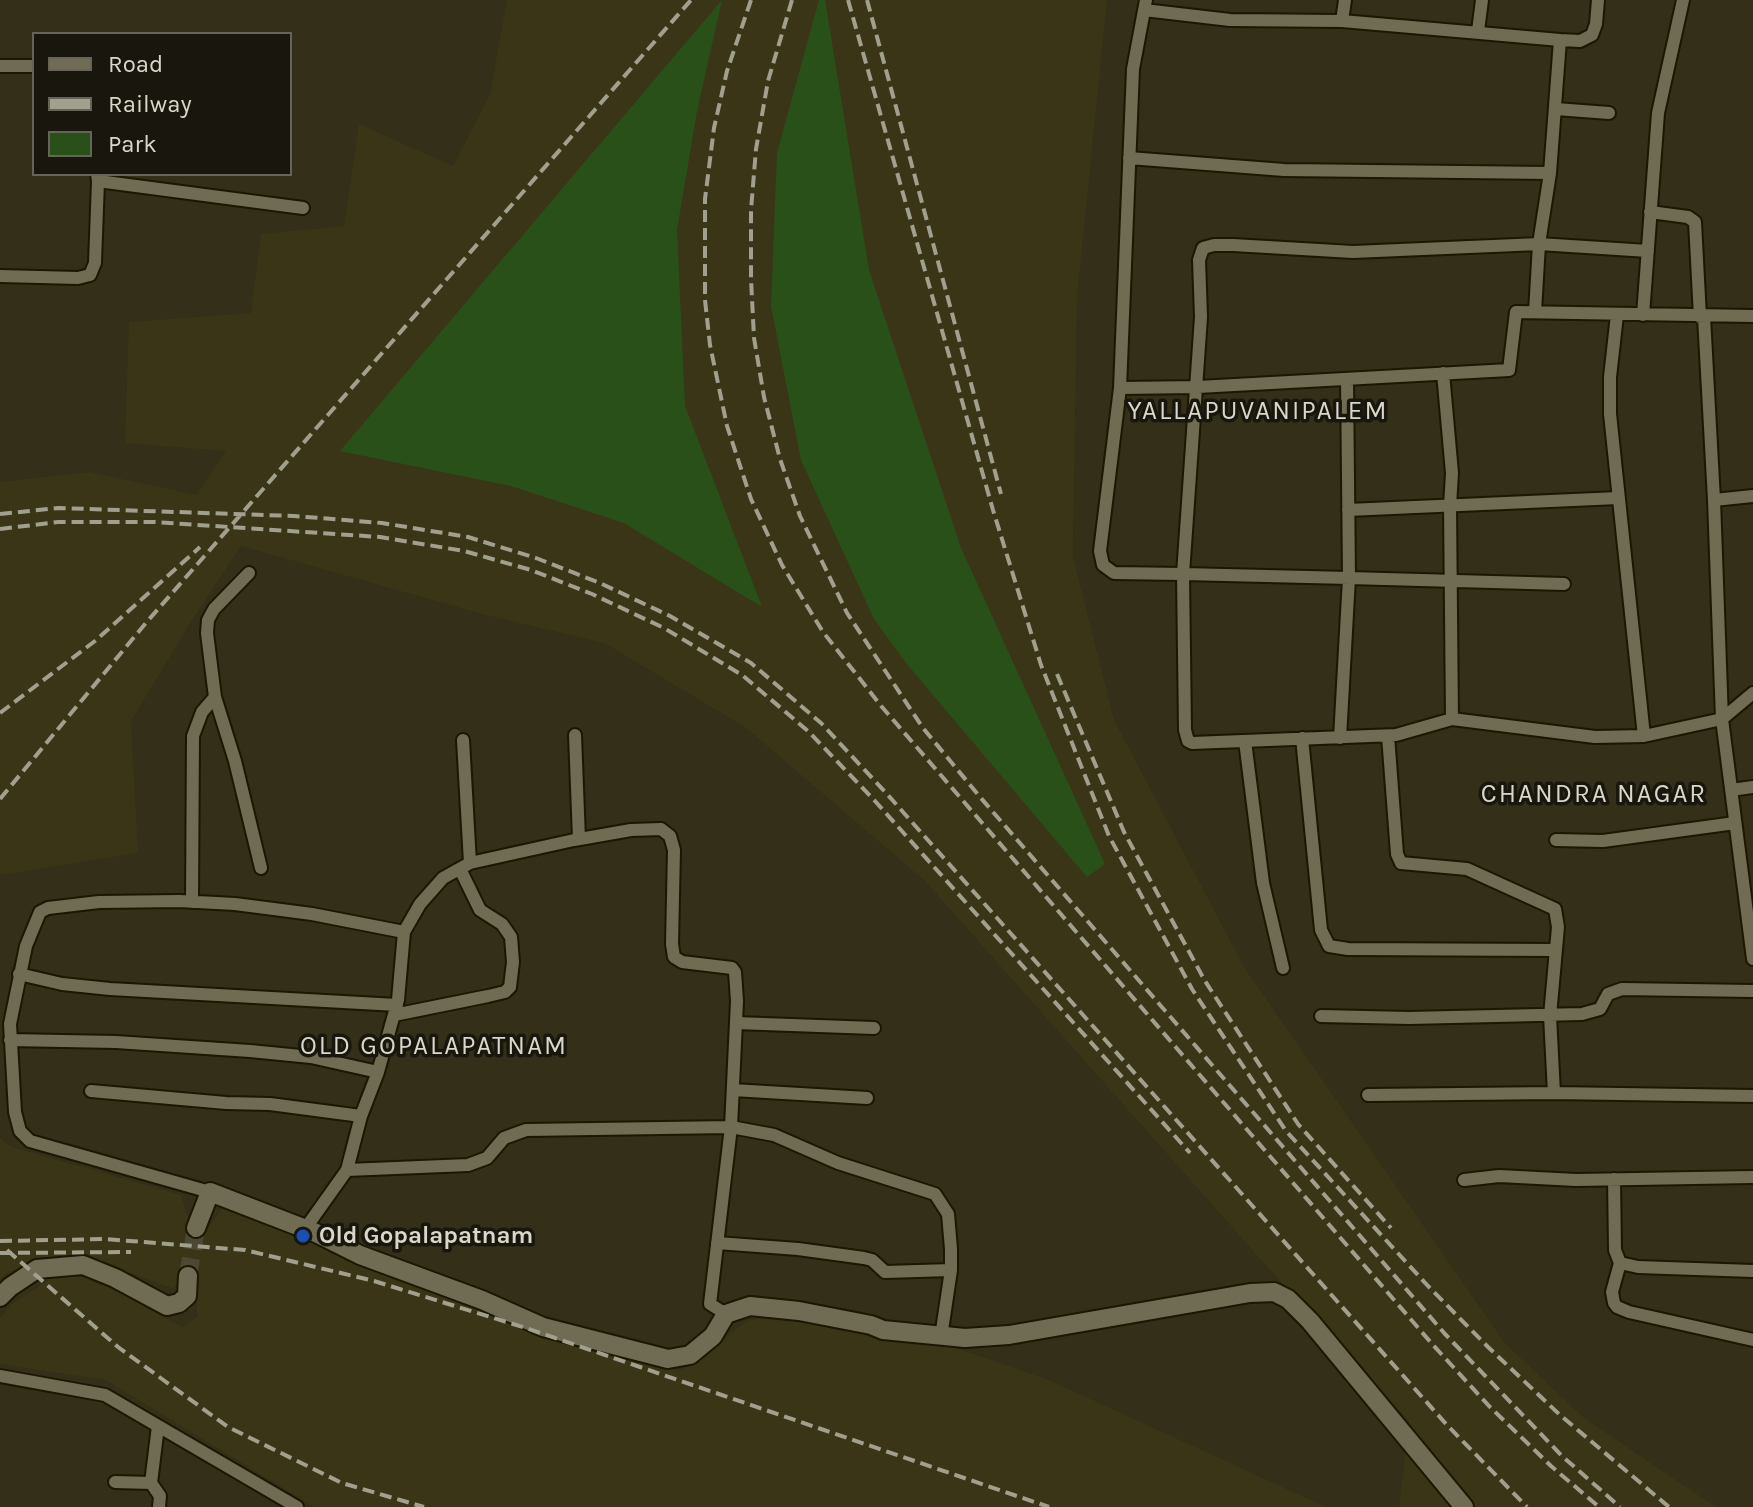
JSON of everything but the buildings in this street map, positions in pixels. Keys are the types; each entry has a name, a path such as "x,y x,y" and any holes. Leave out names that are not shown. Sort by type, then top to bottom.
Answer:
{"street":[{"path":"1342,21 1345,0"},
{"path":"1478,31 1482,0"},
{"path":"1564,584 1114,573 1103,565 1100,551 1120,388 1133,69 1145,5 1230,20 1342,21 1580,41 1592,35 1598,0"},
{"path":"1643,315 1658,113 1683,0"},
{"path":"1535,312 1560,40"},
{"path":"0,66 32,66"},
{"path":"1556,109 1609,113"},
{"path":"1129,158 1284,170 1550,173"},
{"path":"0,276 78,278 90,275 95,263 98,178 303,208"},
{"path":"1650,212 1688,217 1695,222 1714,500 1722,719 1752,951"},
{"path":"1648,251 1539,244 1353,252 1207,246 1199,260 1201,317 1198,387 1183,574 1186,736 1188,741 1202,744 1388,736 1410,733 1452,719 1595,737 1644,736 1722,719 1753,693"},
{"path":"1120,388 1198,387 1509,370 1516,312 1753,316"},
{"path":"1617,315 1610,377 1610,414 1644,736"},
{"path":"1443,373 1452,473 1452,719"},
{"path":"1340,738 1349,578 1347,379"},
{"path":"1714,500 1753,496"},
{"path":"1348,510 1618,498"},
{"path":"249,573 214,609 208,620 207,633 215,697 235,761 261,868"},
{"path":"192,902 193,736 202,712 215,697"},
{"path":"575,735 579,839"},
{"path":"1388,736 1400,861 1426,867 1451,865 1467,869 1555,909 1558,919 1550,1016 1554,1093"},
{"path":"1302,738 1321,930 1329,946 1348,949 1554,950"},
{"path":"19,974 62,984 110,989 396,1010 505,992 510,987 513,962 511,937 502,924 480,910 465,866 463,740"},
{"path":"1245,741 1263,883 1283,968"},
{"path":"1731,790 1753,787"},
{"path":"1556,840 1603,841 1735,823"},
{"path":"305,1229 347,1170 361,1116 396,1010 404,932 420,904 443,878 465,866 579,839 661,829 670,836 674,850 674,957 682,962 732,968 735,972 731,1127 710,1304 726,1314"},
{"path":"404,932 312,914 192,902 138,900 48,908 40,912 19,974 10,1040 15,1112 20,1131 30,1141 210,1192 543,1327 668,1359 690,1355 713,1336 726,1314 750,1306 799,1311 883,1330 941,1337 1009,1335 1194,1302 1274,1292 1288,1299 1310,1321 1464,1507"},
{"path":"1321,1016 1550,1016 1595,1012 1608,994 1622,989 1753,991"},
{"path":"736,1023 874,1028"},
{"path":"10,1040 116,1042 250,1051 311,1057 378,1072"},
{"path":"733,1090 867,1098"},
{"path":"91,1091 270,1104 361,1116"},
{"path":"1368,1095 1554,1093 1753,1096"},
{"path":"347,1170 468,1165 487,1158 504,1138 526,1130 731,1127 774,1135 838,1163 935,1194 941,1201 948,1214 951,1270 941,1337"},
{"path":"1464,1180 1499,1176 1614,1179 1753,1177"},
{"path":"1614,1179 1615,1250 1620,1263 1612,1292 1617,1307 1753,1340"},
{"path":"196,1228 210,1192"},
{"path":"717,1243 864,1258 872,1260 885,1272 951,1270"},
{"path":"1620,1263 1638,1267 1753,1271"},
{"path":"0,1297 37,1269 83,1265 167,1306 179,1303 187,1296 188,1276"},
{"path":"0,1376 105,1395 297,1507"},
{"path":"158,1426 151,1483 160,1496 159,1507"},
{"path":"115,1482 151,1483"}],"shaded area":[{"path":"507,0 1107,0 1077,296 1073,557 1114,720 1244,967 1504,1342 1584,1418 1716,1507 1399,1507 1409,1421 1287,1289 925,881 745,727 604,643 482,614 241,546 131,721 138,853 0,875 0,482 90,472 196,495 226,451 125,443 129,322 251,313 261,234 344,226 359,124 453,166 490,94"},
{"path":"0,1138 12,1147 181,1195 191,1228 204,1234 222,1208 463,1299 681,1371 747,1321 777,1315 870,1335 944,1344 1049,1380 1326,1507 314,1507 106,1380 0,1364 0,1318 12,1304 56,1275 96,1279 182,1327 197,1317 196,1275 180,1273 174,1289 102,1262 53,1259 8,1273 0,1280"}],"green space":[{"path":"722,0 697,111 677,230 685,406 762,607 624,523 511,486 340,451"},
{"path":"819,0 825,0 869,270 961,548 1105,864 1087,877 906,663 874,619 801,460 771,306 777,153"}],"tunnel":[{"path":"188,1276 196,1228"}],"railway":[{"path":"0,799 145,624 691,0"},
{"path":"751,0 727,71 714,128 705,199 705,300 710,345 727,426 751,499 782,565 823,632 882,707 1433,1345 1489,1406 1599,1507"},
{"path":"792,0 768,81 756,149 751,210 754,338 764,397 780,459 800,516 847,613 923,728 980,797 1445,1334 1562,1456 1620,1507"},
{"path":"848,0 993,510 1041,665 1109,836 1192,989 1286,1131 1428,1286 1560,1415 1669,1507"},
{"path":"867,0 1001,494"},
{"path":"0,514 58,508 294,516 382,523 468,537 536,558 600,583 670,616 751,663 821,723 887,794 1446,1424 1527,1507"},
{"path":"0,529 58,522 154,522 380,537 464,551 531,570 664,628 742,675 808,731 875,801 1190,1153"},
{"path":"0,713 95,641 200,547"},
{"path":"1057,674 1124,832 1205,981 1298,1124 1391,1228"},
{"path":"0,1241 105,1239 245,1250 374,1281 526,1328 1049,1507"},
{"path":"7,1250 118,1347 228,1427 342,1483 424,1507"},
{"path":"0,1253 131,1252"}],"place":[{"name":"Old Gopalapatnam","path":"303,1236"}],"district":[{"name":"YALLAPUVANIPALEM","path":"1258,412"},
{"name":"CHANDRA NAGAR","path":"1594,795"},
{"name":"OLD GOPALAPATNAM","path":"434,1047"}]}
